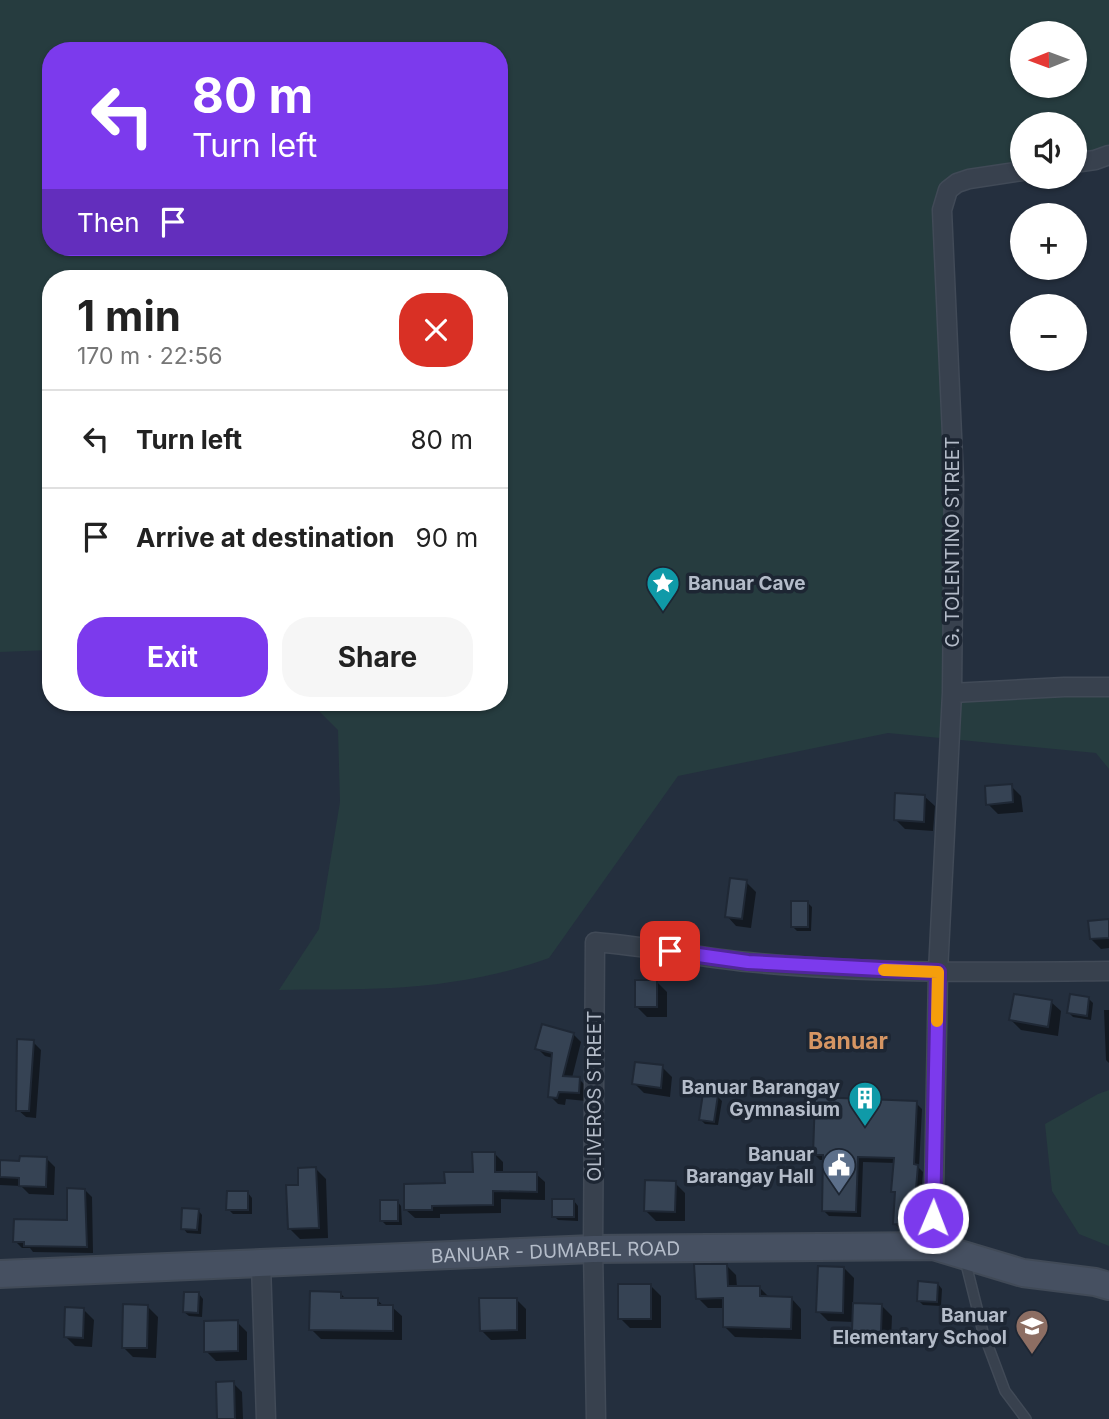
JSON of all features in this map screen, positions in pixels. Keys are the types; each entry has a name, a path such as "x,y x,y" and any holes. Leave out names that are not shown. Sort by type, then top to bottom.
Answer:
{"street":[{"path":"1087,161 1109,155"},
{"name":"G. TOLENTINO STREET","path":"933,1246 938,972 952,693 954,480 942,210 948,190 957,183 1010,173"},
{"path":"952,693 1109,687"},
{"name":"OLIVEROS STREET","path":"596,1419 593,1249 595,942 748,962 938,972"},
{"path":"938,972 1109,971"},
{"name":"BANUAR - DUMABEL ROAD","path":"0,1274 593,1249 933,1246 1023,1273 1109,1286"},
{"path":"261,1264 266,1419"}],"lane":[{"path":"964,1255 983,1332 1005,1391 1027,1419"}],"green space":[{"path":"0,0 1109,0 1109,155 1087,160 1087,112 1010,112 1010,174 948,190 952,693 1109,687 1109,769 1096,753 888,733 678,776 549,958 492,975 432,985 378,989 279,990 319,929 340,802 338,730 319,711 508,711 508,270 42,270 42,650 0,652"},
{"path":"1109,1090 1109,1246 1079,1234 1052,1191 1045,1124"}],"building":[{"path":"1012,784 1013,802 986,805 985,786"},
{"path":"895,793 925,795 924,822 894,820"},
{"path":"730,878 747,880 742,919 725,917"},
{"path":"791,901 808,901 808,927 791,927"},
{"path":"1109,919 1109,938 1090,939 1088,921"},
{"path":"635,980 657,980 657,1007 635,1007"},
{"path":"1014,994 1052,1000 1048,1027 1009,1020"},
{"path":"1070,994 1089,997 1087,1016 1067,1013"},
{"path":"542,1024 574,1033 563,1076 580,1077 579,1093 559,1092 557,1098 548,1097 552,1053 535,1049"},
{"path":"17,1039 34,1040 29,1111 16,1111"},
{"path":"635,1062 663,1065 661,1088 632,1084"},
{"path":"703,1093 718,1095 714,1122 699,1120"},
{"name":"Banuar Barangay Gymnasium","path":"815,1097 917,1101 914,1164 918,1165 913,1225 893,1224 895,1192 891,1192 894,1158 858,1157 856,1212 822,1211 823,1155 813,1155"},
{"path":"472,1152 495,1152 495,1172 537,1172 537,1192 493,1191 493,1205 432,1206 432,1210 404,1210 404,1184 445,1183 444,1172 473,1172"},
{"path":"20,1156 47,1157 46,1187 19,1186 19,1178 0,1177 0,1160 19,1161"},
{"path":"316,1167 319,1228 288,1229 286,1185 298,1185 298,1168"},
{"path":"645,1180 676,1181 675,1212 644,1211"},
{"path":"67,1188 85,1189 87,1247 24,1246 24,1242 13,1242 14,1219 67,1220"},
{"path":"227,1191 248,1191 248,1210 226,1210"},
{"path":"552,1199 574,1199 574,1217 552,1217"},
{"path":"380,1200 398,1200 398,1221 380,1221"},
{"path":"182,1208 199,1209 197,1230 181,1229"},
{"path":"694,1264 727,1264 728,1286 760,1286 760,1296 792,1297 791,1329 723,1327 723,1298 696,1299"},
{"path":"818,1266 844,1267 843,1313 816,1312"},
{"path":"918,1281 938,1283 937,1302 917,1301"},
{"path":"618,1284 651,1284 651,1319 618,1319"},
{"path":"310,1291 341,1292 341,1298 378,1298 378,1305 393,1305 393,1331 309,1330"},
{"path":"184,1292 199,1292 198,1313 183,1312"},
{"path":"479,1298 517,1298 517,1330 480,1331"},
{"path":"853,1303 882,1304 881,1332 852,1331"},
{"path":"123,1304 148,1305 147,1348 122,1348"},
{"path":"65,1307 84,1308 83,1338 64,1337"},
{"path":"238,1320 238,1351 204,1352 204,1321"},
{"path":"234,1381 235,1419 217,1419 216,1382"}],"slow traffic":[{"path":"884,970 938,972 937,1021"}],"place":[{"name":"Banuar Cave","path":"663,613"},
{"name":"Banuar Barangay Gymnasium","path":"865,1128"},
{"name":"Banuar Barangay Hall","path":"839,1195"},
{"name":"Banuar Elementary School","path":"1032,1356"}],"district":[{"name":"Banuar","path":"848,1041"}],"route":[{"path":"670,951 748,962 938,972 933,1218"}]}
